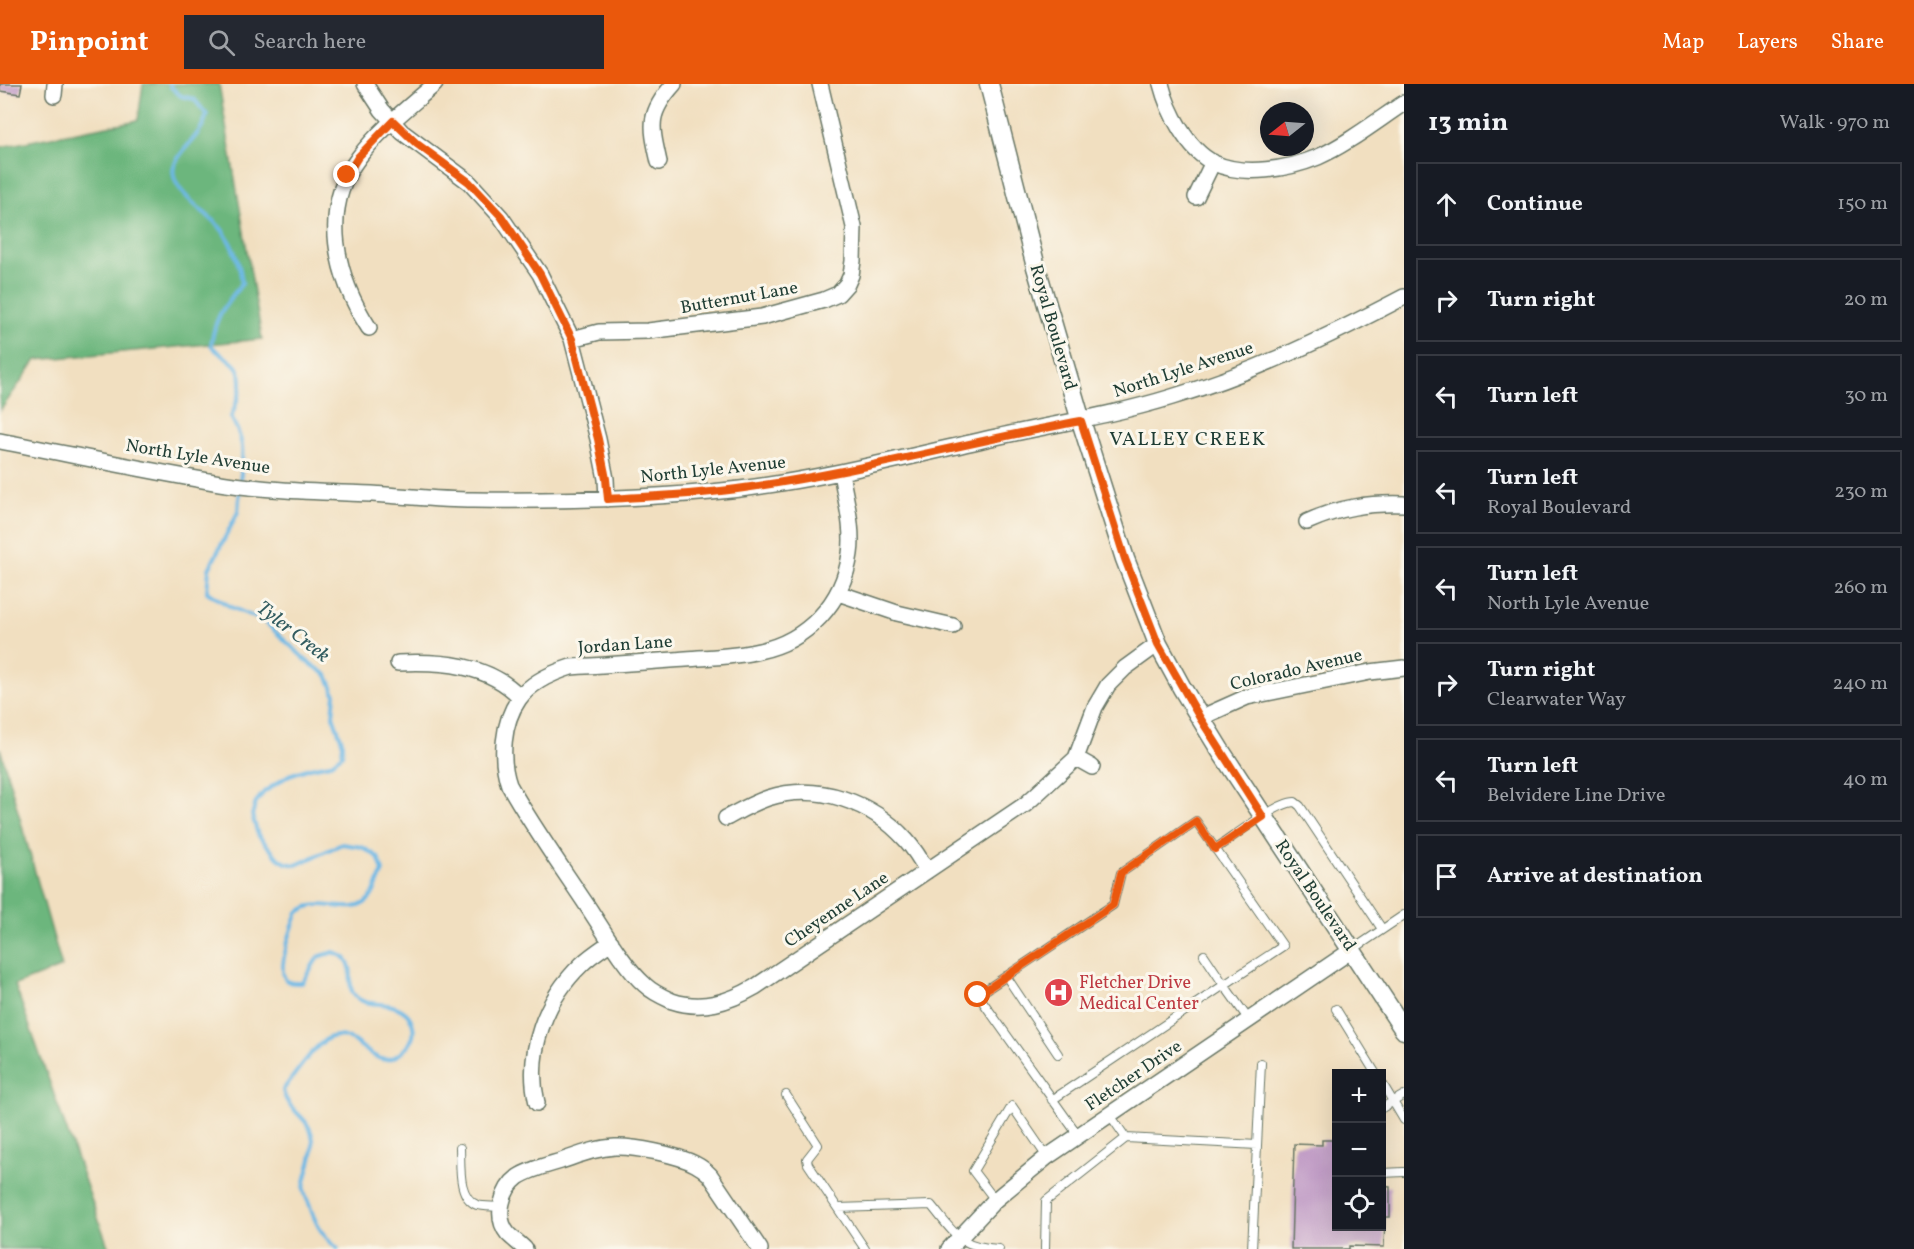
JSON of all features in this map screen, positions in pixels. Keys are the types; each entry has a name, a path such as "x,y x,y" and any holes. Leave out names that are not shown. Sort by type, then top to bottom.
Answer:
{"street":[{"path":"366,84 378,104 393,121 417,144 469,182 501,216 540,274 572,339 598,439 608,499"},
{"path":"369,328 344,281 338,257 337,211 347,175 358,157 393,121 435,84"},
{"path":"659,162 652,129 655,113 662,97 674,84"},
{"name":"Butternut Lane","path":"572,339 599,332 658,330 762,317 838,294 847,284 851,274 854,227 820,84"},
{"name":"Royal Boulevard","path":"989,84 1036,267 1081,421 1125,559 1158,644 1200,718 1263,817 1403,1024"},
{"path":"1161,84 1172,115 1196,149 1213,162 1231,168 1276,170 1320,156 1404,103"},
{"path":"1196,197 1213,162"},
{"name":"North Lyle Avenue","path":"0,441 246,486 470,500 608,499 743,489 841,472 1081,421 1169,398 1215,384 1285,355 1360,321 1404,297"},
{"name":"Jordan Lane","path":"611,942 509,785 503,749 509,721 520,697 548,675 571,667 740,654 775,647 805,631 821,617 838,593 846,572 850,552 849,520 841,472"},
{"path":"1307,522 1328,512 1348,507 1404,504"},
{"path":"838,593 897,613 953,626"},
{"name":"Cheyenne Lane","path":"611,942 645,986 673,1001 696,1005 724,1002 755,987 1026,804 1076,758 1095,707 1108,685 1125,668 1158,644"},
{"path":"398,663 432,662 468,668 504,684 520,697"},
{"name":"Colorado Avenue","path":"1200,718 1247,697 1370,672 1404,668"},
{"path":"1076,758 1092,767"},
{"path":"726,818 778,795 816,793 847,800 874,812 891,825 908,841 927,871"},
{"path":"537,1102 533,1068 544,1017 557,994 579,967 611,942"},
{"name":"Fletcher Drive","path":"954,1244 995,1200 1047,1157 1352,950"},
{"path":"525,1249 508,1233 501,1217 501,1207 506,1190 518,1177 596,1150 620,1147 689,1161 703,1168 760,1249"}],"lane":[{"path":"1215,849 1263,817 1289,802 1295,802 1300,806 1382,929"},
{"path":"1052,1100 1282,946 1196,821 1121,873 1113,905 978,995 1052,1100 1078,1135"},
{"path":"1352,950 1404,915"},
{"path":"1204,955 1249,1020"},
{"path":"1006,976 1058,1054"},
{"path":"1336,1010 1373,1069"},
{"path":"1252,1249 1261,1063"},
{"path":"1386,1090 1404,1120"},
{"path":"786,1095 818,1145 807,1159 808,1164 865,1249"},
{"path":"1386,1105 1404,1095"},
{"path":"995,1200 973,1170 1012,1106 1047,1157"},
{"path":"1110,1114 1125,1138"},
{"path":"1045,1249 1046,1201 1125,1138 1257,1145"},
{"path":"460,1148 461,1178 466,1196 476,1204 501,1207"},
{"path":"1386,1173 1404,1173"},
{"path":"838,1208 931,1205 954,1244 999,1249"}],"green space":[{"path":"143,84 219,84 262,339 36,360 0,411 0,147 138,120"},
{"path":"0,748 62,967 15,985 109,1249 0,1249"}],"building":[{"path":"0,84 22,84 20,94 0,91"},
{"path":"1322,1140 1332,1140 1332,1231 1385,1231 1384,1247 1291,1249 1294,1144 1322,1145"},
{"path":"1386,1186 1390,1187 1390,1217 1386,1217"}],"waterway":[{"name":"Tyler Creek","path":"170,84 181,96 194,99 207,115 198,133 176,161 174,175 177,184 191,202 223,231 233,249 241,276 242,283 218,318 211,345 233,363 240,375 240,389 231,417 242,449 240,482"},
{"name":"Tyler Creek","path":"240,489 238,512 209,569 207,592 231,607 265,622 308,662 327,675 335,694 333,716 343,744 342,755 330,764 289,775 264,792 256,802 252,815 258,835 278,858 286,863 296,865 342,844 362,847 378,857 383,871 373,894 365,903 350,907 318,905 298,912 286,948 284,976 289,982 302,983 318,957 334,952 345,958 349,964 351,989 356,997 366,1002 401,1009 412,1021 414,1033 405,1049 393,1058 383,1059 375,1057 351,1039 341,1036 331,1037 312,1052 283,1090 288,1103 310,1128 312,1135 313,1149 305,1184 305,1195 320,1229 338,1249"}],"place":[{"name":"Fletcher Drive Medical Center","path":"1058,992"}],"district":[{"name":"VALLEY CREEK","path":"1188,438"}],"route":[{"path":"347,175 358,157 393,121 402,132 469,182 501,216 540,274 572,339 598,439 608,499 743,489 855,470 1081,421 1125,559 1158,644 1200,718 1263,817 1215,849 1196,821 1121,873 1113,905 978,995"}]}
